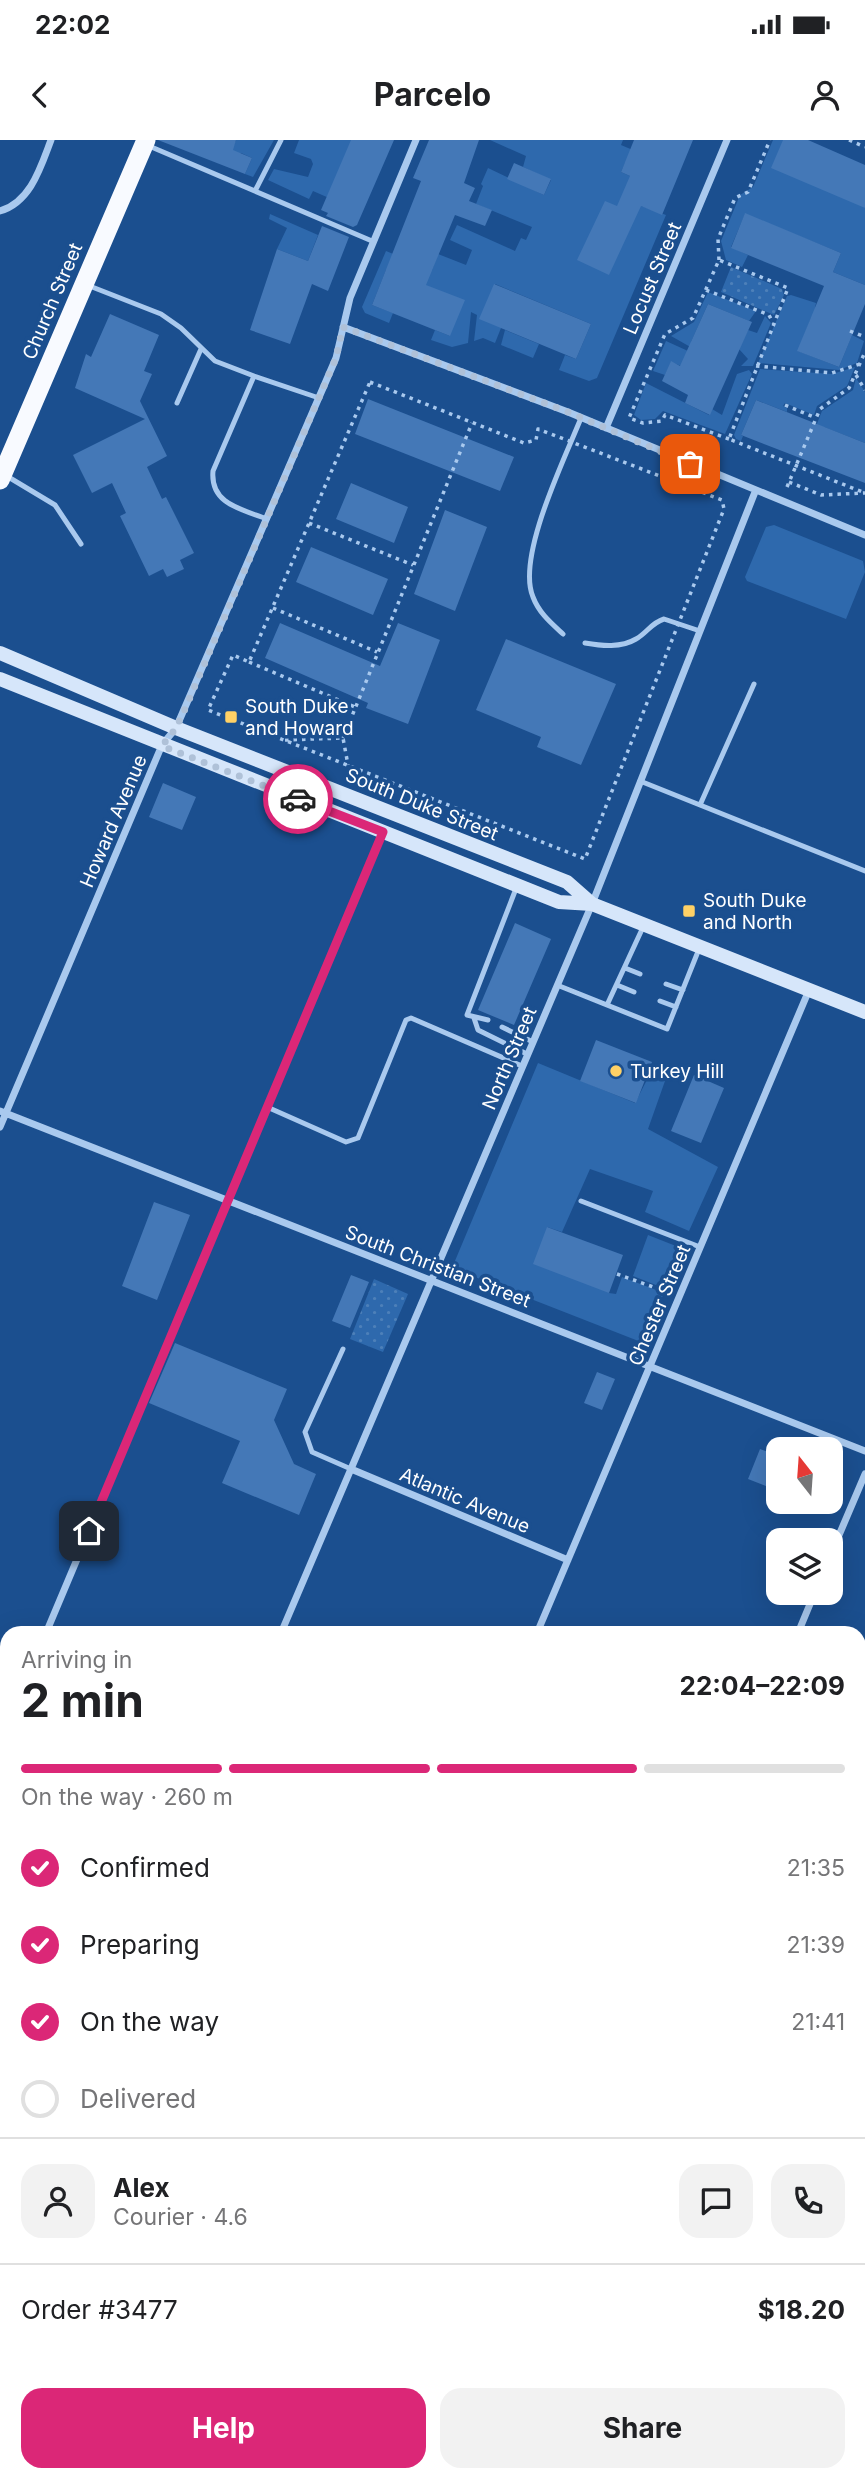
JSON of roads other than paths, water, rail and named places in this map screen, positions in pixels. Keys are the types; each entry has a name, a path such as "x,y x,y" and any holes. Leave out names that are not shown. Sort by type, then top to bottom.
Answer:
{"highway":[{"name":"Church Street","path":"1,477 145,142"}],"main road":[{"name":"South Duke Street","path":"0,653 176,728 567,882 592,904"},
{"name":"South Duke Street","path":"0,679 517,886 559,902 592,904 865,1012"}],"street":[{"path":"0,211 18,202 27,192 51,140"},
{"name":"Howard Avenue","path":"0,1127 3,1112 162,746 176,728 336,358 350,298 415,140"},
{"name":"Locust Street","path":"606,428 727,140"},
{"path":"343,327 581,418 755,492 865,535"},
{"name":"North Street","path":"284,1626 592,904 755,492"},
{"path":"49,1626 383,832"},
{"name":"Chester Street","path":"540,1626 810,990"},
{"name":"South Christian Street","path":"3,1112 865,1451"},
{"name":"Atlantic Avenue","path":"351,1469 568,1560"},
{"path":"842,1528 865,1474"},
{"path":"801,1626 810,1605"}],"lane":[{"path":"255,191 281,140"},
{"path":"145,142 372,241"},
{"path":"84,284 161,314 181,328 215,361 319,398"},
{"path":"177,403 201,349"},
{"path":"254,376 213,471 212,481 218,496 225,502 267,519"},
{"path":"563,634 541,613 531,595 529,578 536,532 581,418"},
{"path":"1,477 55,505 81,544"},
{"path":"585,643 618,645 635,640 659,621 700,631"},
{"path":"700,805 754,684"},
{"path":"640,781 865,871"},
{"path":"488,1020 467,1015 517,886"},
{"path":"607,1005 645,924"},
{"path":"557,985 667,1029 701,946"},
{"path":"625,968 640,974"},
{"path":"666,984 683,990"},
{"path":"617,985 634,992"},
{"path":"660,1001 676,1007"},
{"path":"267,1107 346,1142 352,1142 358,1138 406,1020 411,1018 522,1066"},
{"path":"474,1018 478,1030 527,1054"},
{"path":"502,1027 533,1042"},
{"path":"582,1201 701,1247"},
{"path":"343,1349 305,1432 312,1452 351,1469"}],"place":[{"name":"South Duke and Howard","path":"231,717"},
{"name":"South Duke and North","path":"689,911"},
{"name":"Turkey Hill","path":"616,1071"}]}
